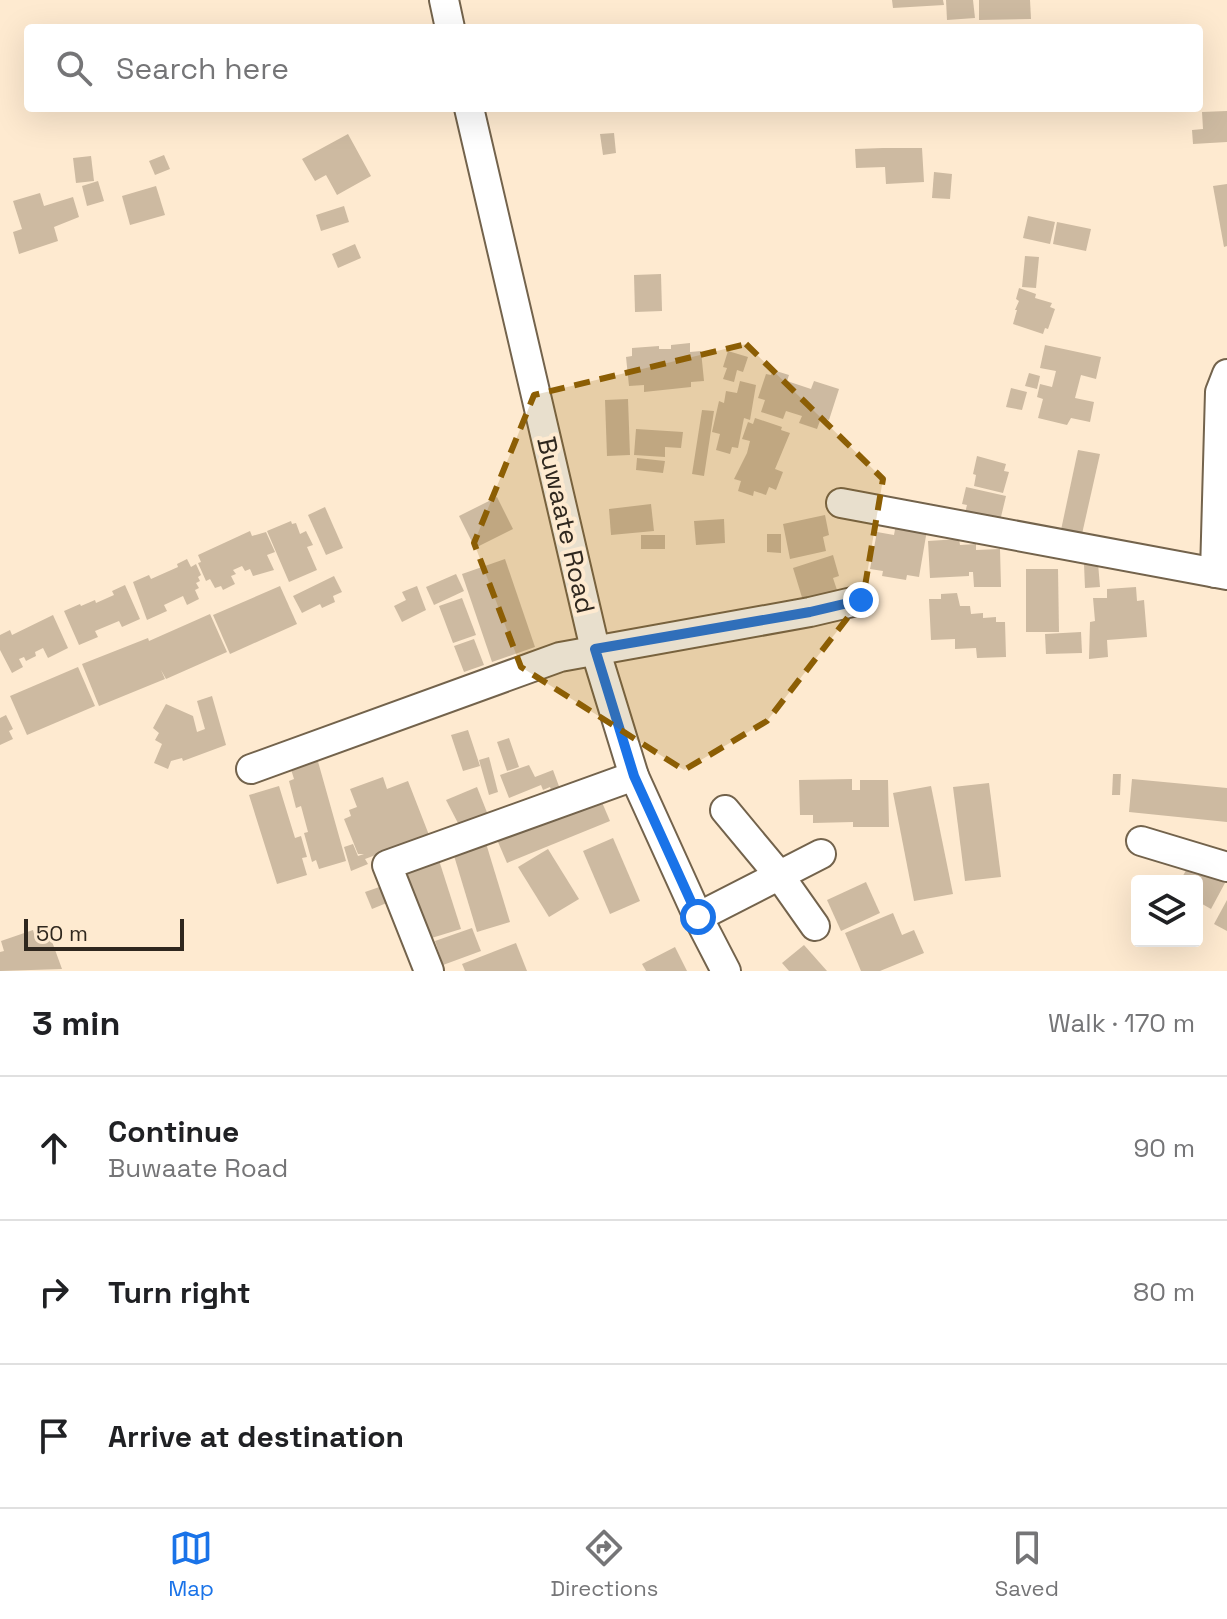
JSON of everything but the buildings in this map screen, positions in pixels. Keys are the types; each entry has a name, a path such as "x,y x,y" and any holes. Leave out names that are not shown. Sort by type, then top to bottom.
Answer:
{"street":[{"path":"444,0 449,24"},
{"name":"Buwaate Road","path":"470,112 595,649 634,776 726,971"},
{"path":"841,503 1221,574 1220,392 1227,374"},
{"path":"251,769 560,657 861,600"},
{"path":"429,971 387,865 634,776"},
{"path":"725,810 779,875 815,926"},
{"path":"1141,841 1227,867"},
{"path":"698,917 821,854"}],"highlighted area":[{"path":"746,344 883,479 863,598 767,721 684,770 521,667 474,543 534,395"}],"route":[{"path":"698,917 634,776 595,649 810,612 861,600"}]}
